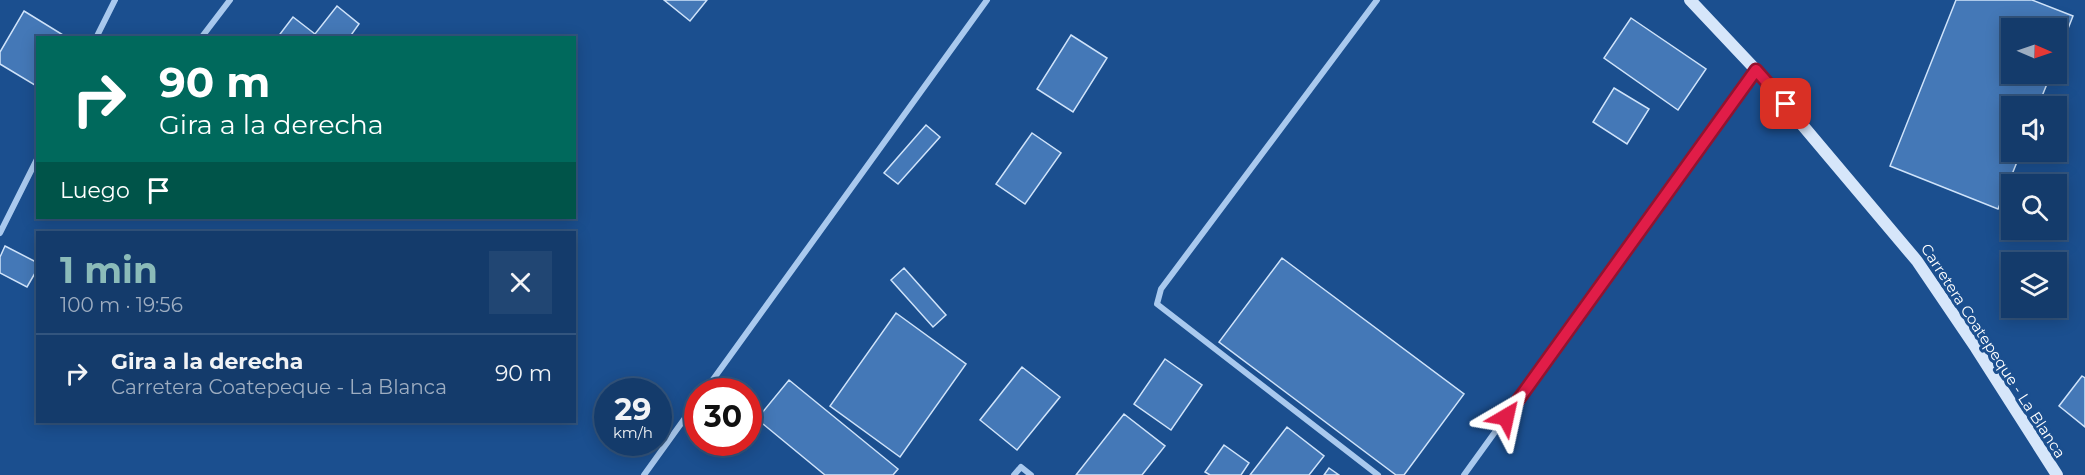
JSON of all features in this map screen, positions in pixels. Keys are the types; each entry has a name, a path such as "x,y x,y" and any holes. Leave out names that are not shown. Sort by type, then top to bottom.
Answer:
{"main road":[{"name":"Carretera Coatepeque - La Blanca","path":"1690,0 1756,70 1917,261 1976,348 2056,475"}],"street":[{"path":"97,36 115,0"},
{"path":"203,36 230,0"},
{"path":"714,378 987,0"},
{"path":"1377,0 1161,289 1157,304 1378,475"},
{"path":"1464,475 1756,70"},
{"path":"0,233 36,161"},
{"path":"644,475 684,419"},
{"path":"1014,475 1021,467 1031,475"}],"building":[{"path":"664,0 707,0 690,21"},
{"path":"1956,0 2032,0 2073,16 2067,31 2067,18 2001,18 2001,84 2047,84 2042,96 2001,96 2001,162 2017,162 2012,174 2001,174 2001,202 1998,209 1890,166"},
{"path":"337,6 359,24 350,36 279,36 293,17 315,34"},
{"path":"24,11 65,36 36,36 36,86 0,64 0,52"},
{"path":"1631,18 1706,69 1678,110 1604,58"},
{"path":"1071,35 1107,58 1073,112 1037,89"},
{"path":"1614,88 1649,109 1627,144 1593,122"},
{"path":"926,125 940,137 898,184 884,173"},
{"path":"1032,133 1061,153 1025,204 996,184"},
{"path":"5,246 36,262 36,271 27,287 0,273 0,257"},
{"path":"1282,258 1464,394 1404,475 1396,475 1219,342"},
{"path":"904,268 946,315 933,327 891,280"},
{"path":"896,313 966,364 900,457 830,406"},
{"path":"1165,359 1202,385 1171,430 1134,404"},
{"path":"1022,367 1060,397 1017,450 980,420"},
{"path":"2082,376 2085,378 2085,427 2059,406"},
{"path":"789,380 898,469 893,475 825,475 762,423 762,413"},
{"path":"1124,414 1165,446 1142,475 1076,475"},
{"path":"1287,427 1324,456 1309,475 1250,475"},
{"path":"1224,445 1249,463 1241,475 1210,475 1205,472"},
{"path":"1329,468 1339,475 1324,475"}],"route":[{"path":"1506,417 1756,70 1786,104"}]}
